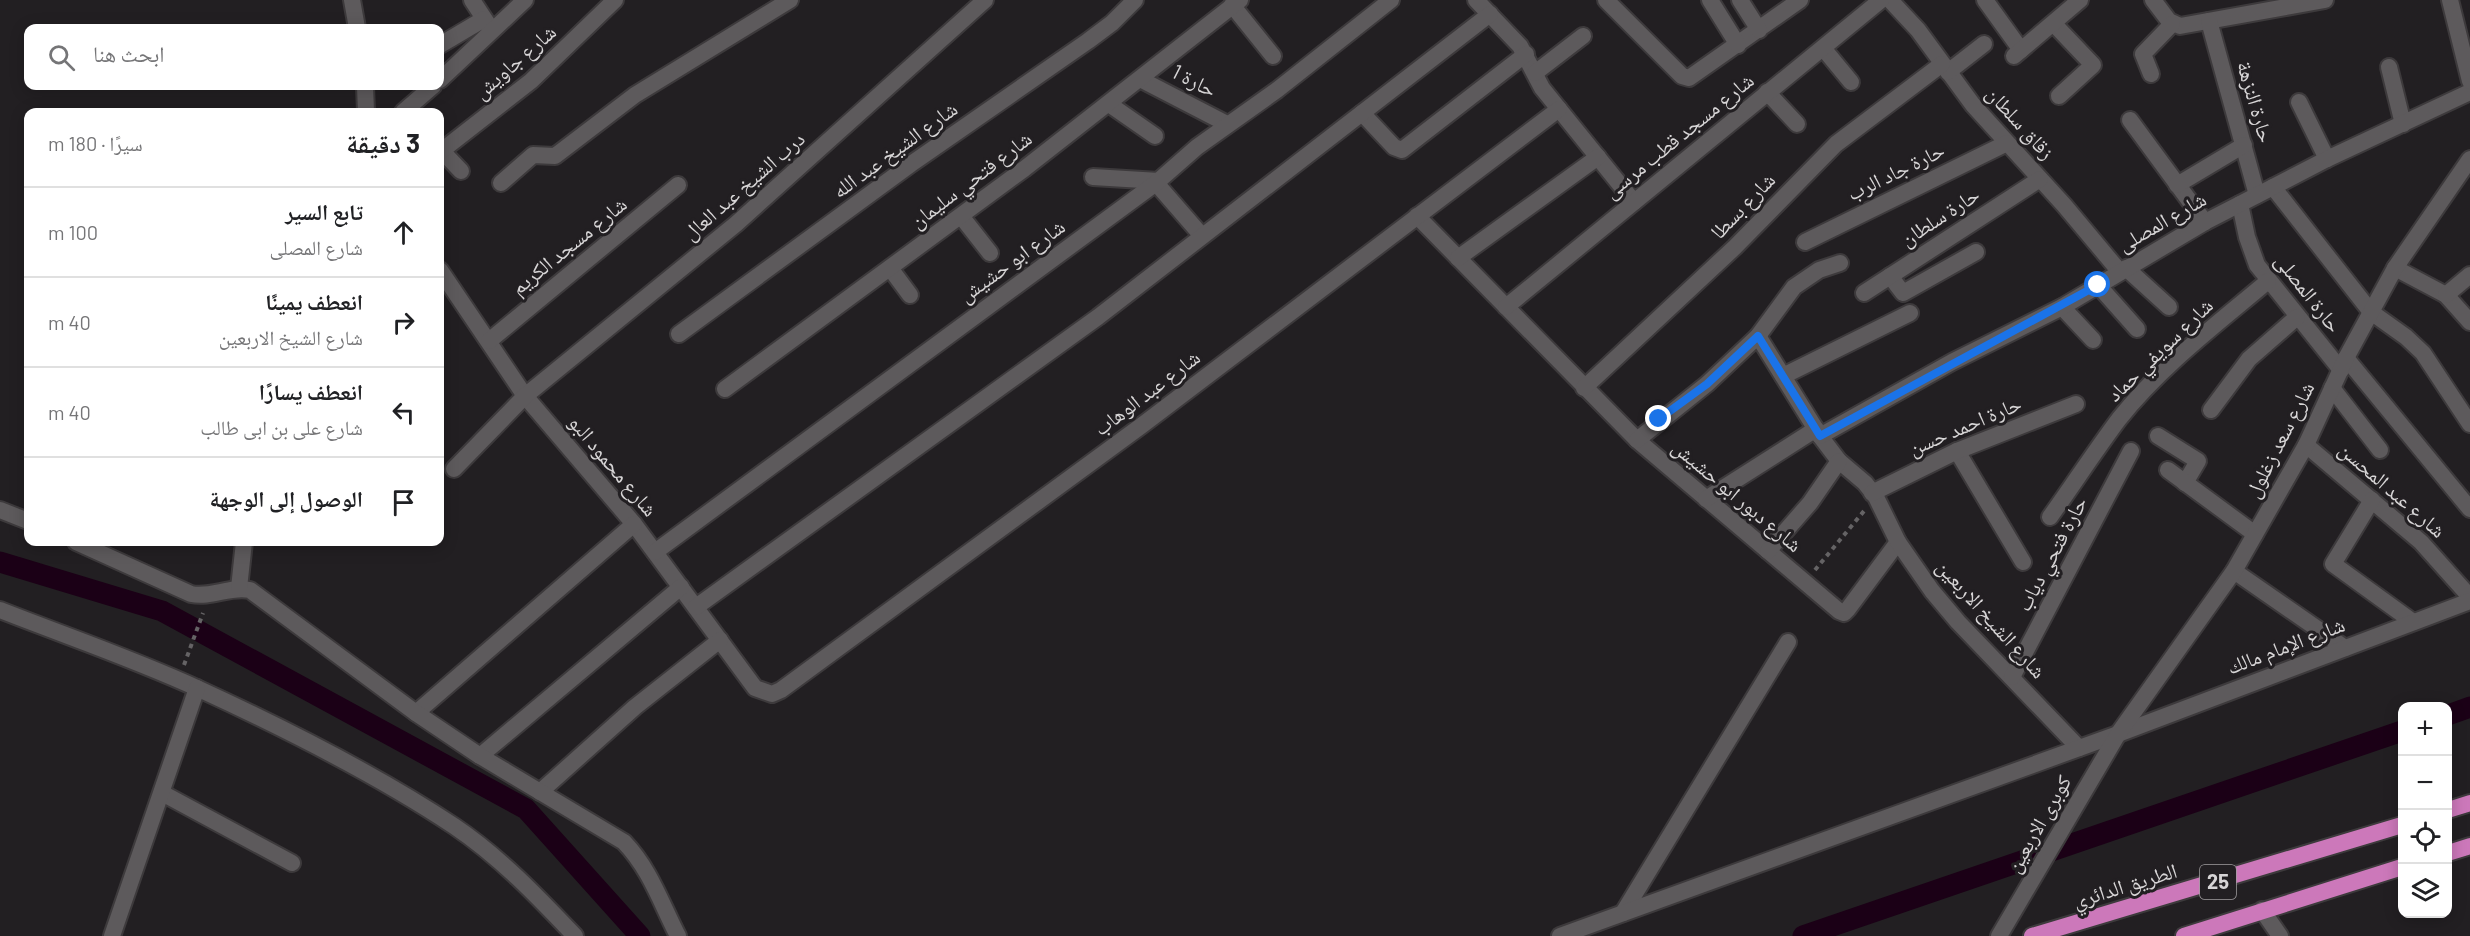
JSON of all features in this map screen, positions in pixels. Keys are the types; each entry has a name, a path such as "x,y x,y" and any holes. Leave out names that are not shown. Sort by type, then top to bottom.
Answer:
{"highway":[{"path":"2452,809 2470,803"},
{"name":"الطريق الدائري","path":"2032,936 2398,826"},
{"path":"2452,852 2470,846"},
{"name":"25","path":"2184,936 2398,869"}],"street":[{"path":"352,0 356,24"},
{"path":"472,0 488,25"},
{"path":"444,43 488,25 525,0"},
{"name":"شارع جاويش","path":"444,148 531,81 615,0"},
{"path":"501,183 532,155 555,156 635,95 790,0"},
{"name":"درب الشيخ عبد العال","path":"454,469 525,396 736,224 985,0"},
{"name":"شارع الشيخ عبد الله","path":"679,334 911,164 1088,41 1112,23 1135,0"},
{"name":"شارع ابو حشيش","path":"655,552 1157,182 1227,124 1277,90 1390,0"},
{"path":"1476,0 1526,54 1542,88 1634,202"},
{"path":"1606,0 1682,76 1689,78 1696,76 1800,0"},
{"path":"1710,0 1738,45"},
{"path":"1740,0 1759,30"},
{"name":"شارع مسجد قطب مرسى","path":"1506,307 1881,0"},
{"name":"زقاق سلطان","path":"1890,0 1918,30 1945,68 2007,143 2123,270 2169,307"},
{"path":"1993,3 2018,53 2080,0"},
{"path":"2153,0 2172,24 2180,26 2209,21 2261,6 2325,0"},
{"path":"2450,0 2470,81"},
{"path":"1236,3 1273,56"},
{"name":"شارع فتحي سليمان","path":"725,389 961,216 1109,104 1236,3"},
{"path":"696,607 1088,324 1490,14"},
{"name":"حارة النزهة","path":"2209,21 2257,195"},
{"path":"2054,24 2093,65 2059,96"},
{"path":"2151,74 2143,54 2172,24"},
{"path":"444,75 488,25"},
{"path":"1535,73 1583,36"},
{"name":"شارع بسطا","path":"1584,388 1735,247 1836,144 1945,68 1984,44"},
{"path":"1823,48 1851,82"},
{"path":"1362,112 1394,147 1402,150 1526,54"},
{"path":"2389,67 2403,124"},
{"name":"حارة 1","path":"1140,79 1227,124"},
{"path":"366,108 367,90"},
{"path":"408,108 429,90"},
{"path":"1767,92 1797,124"},
{"name":"شارع المصلى","path":"1706,499 1818,432 2062,307 2205,222 2327,159 2470,92"},
{"path":"2299,102 2327,159"},
{"path":"1109,104 1155,136"},
{"name":"شارع عبد الوهاب","path":"755,688 772,694 781,690 1132,433 1559,109"},
{"path":"2130,120 2205,222"},
{"name":"حارة جاد الرب","path":"1805,242 2007,143"},
{"path":"2177,185 2244,145"},
{"path":"444,155 461,171"},
{"path":"1458,258 1598,157"},
{"name":"شارع سعد زغلول","path":"2118,734 2234,571 2306,445 2343,364 2395,268 2470,159"},
{"path":"1093,177 1157,182 1202,236"},
{"name":"حارة سلطان","path":"1864,293 2040,179"},
{"name":"شارع مسجد الكريم","path":"489,341 678,185"},
{"path":"2273,187 2371,312 2406,337 2423,353 2470,424"},
{"name":"حارة المصلى","path":"2240,204 2251,251 2268,281 2297,317 2343,364 2470,509"},
{"path":"961,216 990,253"},
{"name":"شارع دبور ابو حشيش","path":"1417,216 1636,440 1844,613 1898,542"},
{"path":"1890,276 1903,293 1976,252"},
{"path":"1636,440 1707,384 1758,336 1794,287 1820,270 1840,263"},
{"path":"890,268 910,295"},
{"path":"2395,268 2446,295 2470,322"},
{"path":"2446,295 2470,275"},
{"name":"شارع محمود البو","path":"444,276 525,396 634,524 755,688"},
{"name":"شارع سويفي حماد","path":"2050,517 2120,418 2148,387 2190,347 2268,281"},
{"path":"2098,285 2137,329"},
{"path":"2062,307 2093,340"},
{"path":"1783,376 1910,313"},
{"path":"2211,410 2249,358 2297,317"},
{"name":"شارع الشيخ الاربعين","path":"1758,336 1818,432 1839,461 1874,495 1898,542 1920,575 1958,622 2079,748"},
{"path":"2332,388 2380,450"},
{"name":"حارة احمد حسن","path":"1874,495 1958,451 2076,404"},
{"path":"2158,436 2198,461 2185,483"},
{"name":"شارع عبد المحسن","path":"2306,445 2421,542 2470,599"},
{"path":"1958,451 2023,562"},
{"name":"حارة فتحي دياب","path":"2012,677 2131,451"},
{"path":"1768,551 1810,503 1839,461"},
{"path":"2168,470 2255,534"},
{"path":"2373,500 2333,564 2414,622"},
{"path":"0,510 24,519"},
{"path":"416,713 634,524"},
{"path":"85,546 191,594 210,595 239,588 250,590 416,713 480,756 603,828 631,850 652,880 678,936"},
{"path":"239,588 244,546"},
{"path":"2234,571 2345,648"},
{"path":"480,756 681,587"},
{"name":"شارع الإمام مالك","path":"1560,936 2118,734 2470,599"},
{"path":"0,610 197,688 316,746 455,827 526,885 575,936"},
{"path":"540,792 635,707 720,640"},
{"path":"1623,913 1788,642"},
{"path":"112,936 197,688"},
{"name":"كوبرى الاربعين","path":"1999,936 2118,734"},
{"path":"162,792 292,863"},
{"path":"2262,910 2280,936"}],"path":[{"path":"1805,582 1874,495"},
{"path":"181,670 196,633"}],"waterway":[{"path":"0,562 162,611 526,809 640,936"},
{"path":"2452,714 2470,707"},
{"path":"1803,936 2398,732"}],"route":[{"path":"1659,419 1707,384 1758,336 1820,436 1952,362 2062,307 2098,285"}]}
